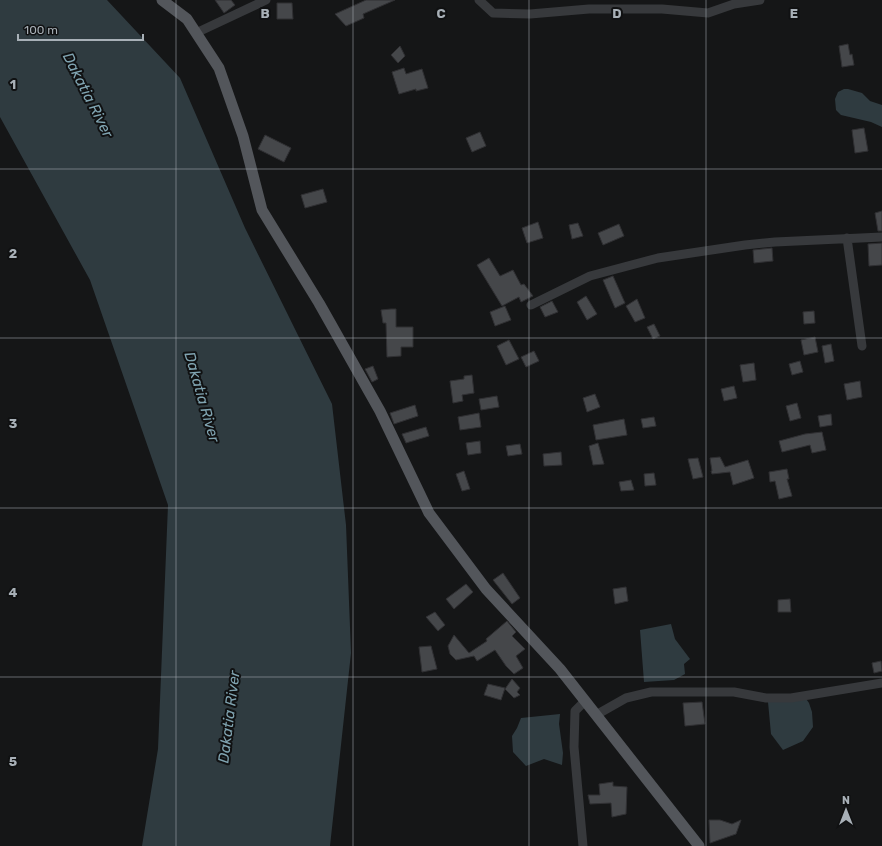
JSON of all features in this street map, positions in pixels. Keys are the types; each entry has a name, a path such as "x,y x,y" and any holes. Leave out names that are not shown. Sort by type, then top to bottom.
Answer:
{"main road":[{"path":"162,0 187,19 219,68 243,136 262,210 319,303 380,411 429,513 486,589 560,669 699,846"}],"street":[{"path":"196,33 266,0"},
{"path":"479,0 493,13 530,14 588,9 662,9 708,13 734,4 760,0"},
{"path":"662,9 665,0"},
{"path":"531,305 590,276 658,258 775,242 882,237"},
{"path":"847,238 862,346"},
{"path":"596,715 626,698 651,692 734,692 766,698 791,698 882,683"},
{"path":"584,846 574,747 575,711 585,700"}],"water":[{"name":"Dakatia River","path":"0,0 107,0 180,78 245,228 332,404 346,525 351,653 330,846 142,846 158,749 168,505 90,280 0,117"},
{"path":"844,89 862,93 870,101 882,105 882,127 871,122 841,115 836,110 835,99 838,92"},
{"path":"671,624 675,639 690,659 684,664 685,674 674,680 644,682 640,630"},
{"path":"804,696 809,703 812,712 813,727 803,741 783,750 771,734 768,702"},
{"path":"560,714 559,724 563,753 562,765 544,759 526,766 513,752 512,736 521,718"}],"building":[{"path":"215,0 231,0 235,5 224,13"},
{"path":"366,0 395,0 363,14 364,18 346,26 335,14"},
{"path":"277,3 292,3 293,19 277,19"},
{"path":"848,44 854,65 842,67 839,46"},
{"path":"400,46 405,56 398,63 391,55"},
{"path":"404,68 406,74 422,69 428,88 416,91 416,89 399,94 392,72"},
{"path":"864,128 868,151 855,153 852,130"},
{"path":"480,132 486,146 472,152 466,138"},
{"path":"265,135 291,148 284,162 258,149"},
{"path":"323,189 327,202 305,208 301,195"},
{"path":"882,211 882,231 878,231 875,213"},
{"path":"538,222 543,238 527,243 522,228"},
{"path":"578,223 583,236 572,239 569,225"},
{"path":"619,224 624,236 603,245 598,233"},
{"path":"882,243 882,265 869,266 868,244"},
{"path":"772,248 773,261 754,263 753,250"},
{"path":"489,258 500,276 513,270 521,285 524,284 533,296 521,302 519,297 502,306 477,265"},
{"path":"613,276 625,303 615,308 603,280"},
{"path":"586,296 597,314 587,320 577,302"},
{"path":"637,299 645,318 635,322 626,306"},
{"path":"552,301 558,312 545,317 540,307"},
{"path":"505,306 511,320 495,326 490,312"},
{"path":"396,309 396,327 413,327 413,347 401,347 401,356 387,357 386,323 383,323 381,310"},
{"path":"814,311 815,323 804,324 803,312"},
{"path":"654,324 660,336 653,339 647,327"},
{"path":"815,337 818,352 804,355 801,340"},
{"path":"509,340 519,359 506,365 497,346"},
{"path":"831,344 834,361 825,363 822,346"},
{"path":"534,351 539,361 526,367 521,357"},
{"path":"800,361 803,372 792,375 789,364"},
{"path":"754,363 756,380 743,382 740,365"},
{"path":"373,366 378,379 372,382 365,369"},
{"path":"472,375 474,393 462,395 463,401 453,403 450,381 464,379 464,376"},
{"path":"860,381 862,397 847,400 844,384"},
{"path":"734,386 737,398 724,401 721,389"},
{"path":"595,394 600,407 587,412 583,398"},
{"path":"497,396 499,407 481,410 479,399"},
{"path":"797,403 801,418 790,421 786,406"},
{"path":"415,405 418,416 394,424 390,413"},
{"path":"479,413 481,427 460,430 458,417"},
{"path":"831,414 832,425 820,427 818,416"},
{"path":"654,417 656,426 643,428 641,419"},
{"path":"624,419 627,435 596,440 593,425"},
{"path":"426,427 429,436 406,443 402,434"},
{"path":"822,432 826,450 812,453 810,445 782,452 779,441 805,434"},
{"path":"480,441 481,453 468,455 466,443"},
{"path":"598,443 604,464 593,465 589,446"},
{"path":"520,444 522,454 508,456 506,446"},
{"path":"561,452 562,465 544,466 543,454"},
{"path":"720,457 725,467 748,460 754,478 733,485 730,472 712,474 710,458"},
{"path":"698,458 703,477 693,479 688,459"},
{"path":"787,469 789,479 787,479 792,496 779,499 775,481 770,482 769,472"},
{"path":"464,471 470,489 462,491 456,474"},
{"path":"654,473 656,485 645,486 644,474"},
{"path":"631,480 634,490 621,491 619,482"},
{"path":"503,573 520,598 512,604 493,580"},
{"path":"466,584 473,592 454,609 446,599"},
{"path":"626,587 628,601 615,604 613,589"},
{"path":"790,599 791,612 778,612 778,600"},
{"path":"435,612 445,625 438,631 426,617"},
{"path":"507,621 516,632 512,636 525,649 516,656 523,668 514,674 506,666 495,650 477,661 474,656 456,660 450,654 448,646 454,635 469,653 487,641 486,639"},
{"path":"431,646 437,669 422,672 419,647"},
{"path":"881,661 882,671 874,673 872,663"},
{"path":"512,679 520,688 517,692 520,695 514,698 505,689"},
{"path":"488,684 505,688 501,700 484,695"},
{"path":"702,702 705,724 685,726 683,703"},
{"path":"613,782 613,786 627,787 626,814 612,817 611,803 590,804 588,795 600,795 599,784"},
{"path":"709,820 720,820 732,824 741,820 736,834 710,843"}]}
